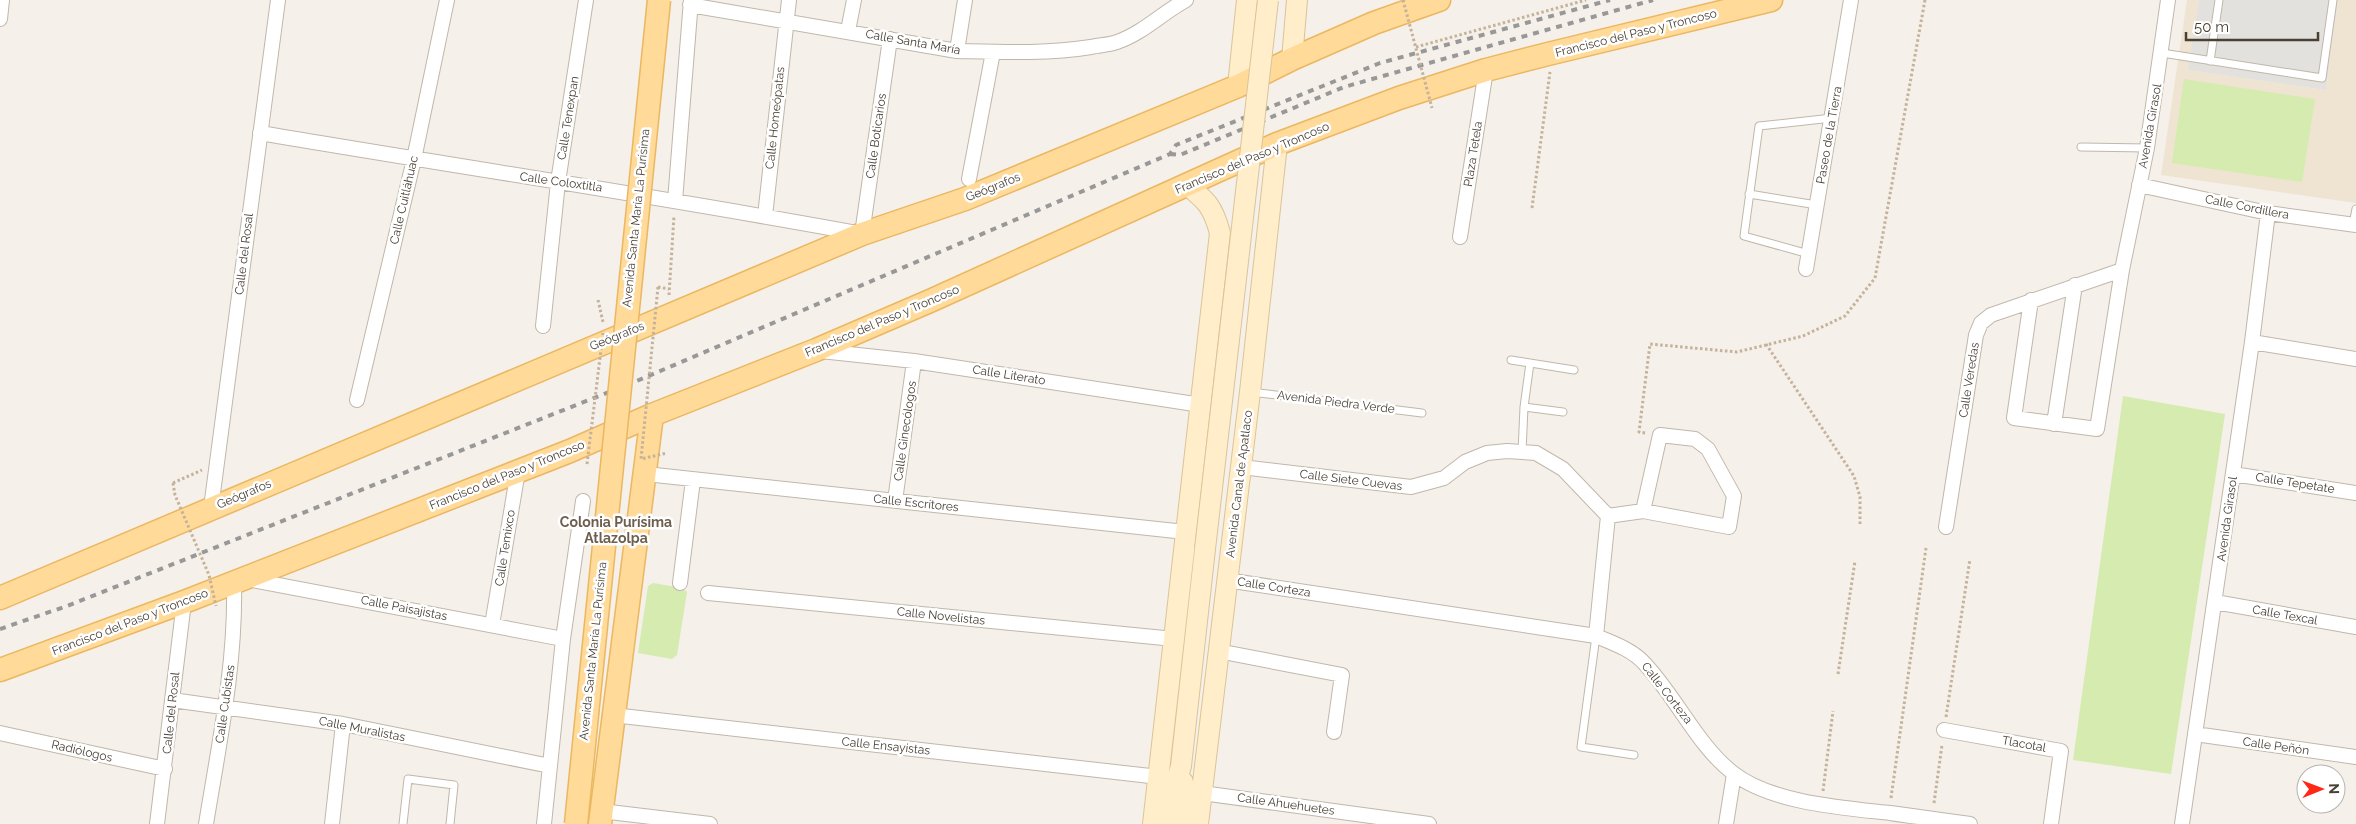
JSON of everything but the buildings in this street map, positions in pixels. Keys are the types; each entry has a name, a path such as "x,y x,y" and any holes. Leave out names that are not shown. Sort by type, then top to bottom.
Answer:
{"main road":[{"name":"Avenida Santa María La Purísima","path":"576,824 659,0"},
{"path":"1238,86 1292,59 1374,23 1439,0"},
{"name":"Francisco del Paso y Troncoso","path":"0,670 239,581 518,471 816,350 1277,144 1399,98 1486,70 1771,0"},
{"name":"Geógrafos","path":"0,598 862,234 965,199 1238,86"},
{"path":"601,818 652,416"}],"street":[{"path":"0,19 2,0"},
{"name":"Calle del Rosal","path":"211,508 278,0"},
{"name":"Calle Cuitláhuac","path":"357,400 414,159 447,0"},
{"name":"Calle Tenexpan","path":"543,326 558,182 586,0"},
{"name":"Calle Homeópatas","path":"765,216 788,0"},
{"path":"848,31 854,0"},
{"path":"956,51 965,0"},
{"name":"Calle Santa María","path":"690,2 956,51 993,52 1050,51 1116,42 1139,32 1166,6 1186,0"},
{"path":"1238,86 1247,0"},
{"path":"1256,0 1271,11 1284,11 1291,8 1297,1"},
{"path":"1168,824 1171,803 1181,766 1268,0"},
{"name":"Paseo de la Tierra","path":"1806,269 1851,0"},
{"name":"Avenida Girasol","path":"2054,424 2097,429 2122,270 2147,148 2162,53 2168,0"},
{"path":"1292,59 1297,1"},
{"path":"675,201 690,2"},
{"name":"Calle Boticarios","path":"862,234 890,39"},
{"path":"969,179 993,52"},
{"name":"Plaza Tetela","path":"1460,237 1486,70"},
{"name":"Calle Coloxtitla","path":"260,133 611,189 862,234"},
{"name":"Avenida Canal de Apatlaco","path":"1198,824 1250,392 1277,144"},
{"path":"1153,824 1220,233 1214,211 1205,199 1187,185"},
{"name":"Calle Cordillera","path":"2139,185 2268,213 2355,225"},
{"name":"Avenida Girasol","path":"2182,824 2234,474 2268,213"},
{"path":"1216,272 1230,260 1242,259 1264,270"},
{"name":"Calle Veredas","path":"1946,527 1976,336 1981,323 1991,315 2122,270"},
{"path":"2031,300 2014,418 2054,424 2075,285"},
{"path":"2252,342 2356,359"},
{"name":"Calle Literato","path":"816,350 914,361 1201,404"},
{"name":"Calle Ginecólogos","path":"895,501 914,361"},
{"path":"1596,636 1608,516 1643,512 1729,527 1734,496 1708,449 1695,439 1660,435 1643,512"},
{"name":"Calle Siete Cuevas","path":"1241,467 1411,488 1444,478 1465,462 1487,453 1507,450 1536,453 1563,469 1608,516"},
{"name":"Calle Temixco","path":"492,625 518,471"},
{"name":"Calle Escritores","path":"646,474 1185,532"},
{"name":"Calle Tepetate","path":"2234,474 2356,493"},
{"path":"680,583 693,480"},
{"path":"544,824 563,639 582,500"},
{"name":"Calle Corteza","path":"1226,580 1596,636 1622,647 1644,662 1710,748 1734,774 1777,795 1821,804 1970,824"},
{"name":"Calle Paisajistas","path":"239,581 563,639"},
{"name":"Calle Cubistas","path":"206,824 225,707 239,581"},
{"name":"Calle Novelistas","path":"708,593 1174,639"},
{"name":"Calle del Rosal","path":"157,824 184,602"},
{"name":"Calle Texcal","path":"2215,602 2356,627"},
{"path":"1218,651 1342,675 1334,732"},
{"name":"Calle Muralistas","path":"172,700 343,724 550,766"},
{"name":"Calle Ensayistas","path":"613,715 1159,777"},
{"path":"332,824 343,724"},
{"name":"Tlacotal","path":"1944,730 2061,751 2051,824"},
{"name":"Radiólogos","path":"0,733 165,769"},
{"name":"Calle Peñón","path":"2195,734 2356,758"},
{"path":"1181,766 1185,803 1183,824"},
{"path":"1726,824 1734,774"},
{"name":"Calle Ahuehuetes","path":"1202,793 1429,824"},
{"path":"601,818 710,824"}],"lane":[{"path":"2210,61 2218,0"},
{"path":"2162,53 2322,78 2333,0"},
{"path":"1809,254 1744,236 1759,126 1832,118"},
{"path":"2082,147 2147,148"},
{"path":"1749,194 1817,205"},
{"path":"2355,225 2356,209"},
{"path":"1511,360 1574,370"},
{"path":"1522,452 1524,407 1530,363"},
{"name":"Avenida Piedra Verde","path":"1250,392 1422,413"},
{"path":"1524,407 1563,412"},
{"path":"1596,636 1581,748 1634,755"},
{"path":"403,824 408,779 454,785 450,824"}],"path":[{"path":"1403,0 1432,108"},
{"path":"1416,47 1586,0"},
{"path":"1532,208 1550,74 1548,54"},
{"path":"667,316 675,201"},
{"path":"666,453 641,459 658,287 669,289"},
{"path":"598,300 603,322"},
{"path":"588,464 603,333"},
{"path":"1766,344 1854,476 1860,497 1860,525"},
{"path":"216,464 173,483 175,495 209,574 216,606"},
{"path":"1889,813 1926,548"},
{"path":"1931,819 1970,559"},
{"path":"1838,674 1855,561"},
{"path":"1821,804 1833,711"}],"shaded area":[{"path":"2187,0 2199,0 2189,70 2326,90 2338,0 2356,0 2356,203 2161,175"},
{"path":"2199,0 2338,0 2326,90 2188,70"}],"green space":[{"path":"2184,79 2315,99 2302,182 2172,163"},
{"path":"2123,396 2225,414 2171,774 2073,760"},
{"path":"653,583 682,588 687,592 677,655 672,659 638,653 648,586"}],"railway":[{"path":"0,629 67,606 632,383 1170,154 1176,145 1380,63 1610,0"},
{"path":"1170,154 1180,155 1344,87 1653,0"}],"district":[{"name":"Colonia Purísima Atlazolpa","path":"616,530"}]}
